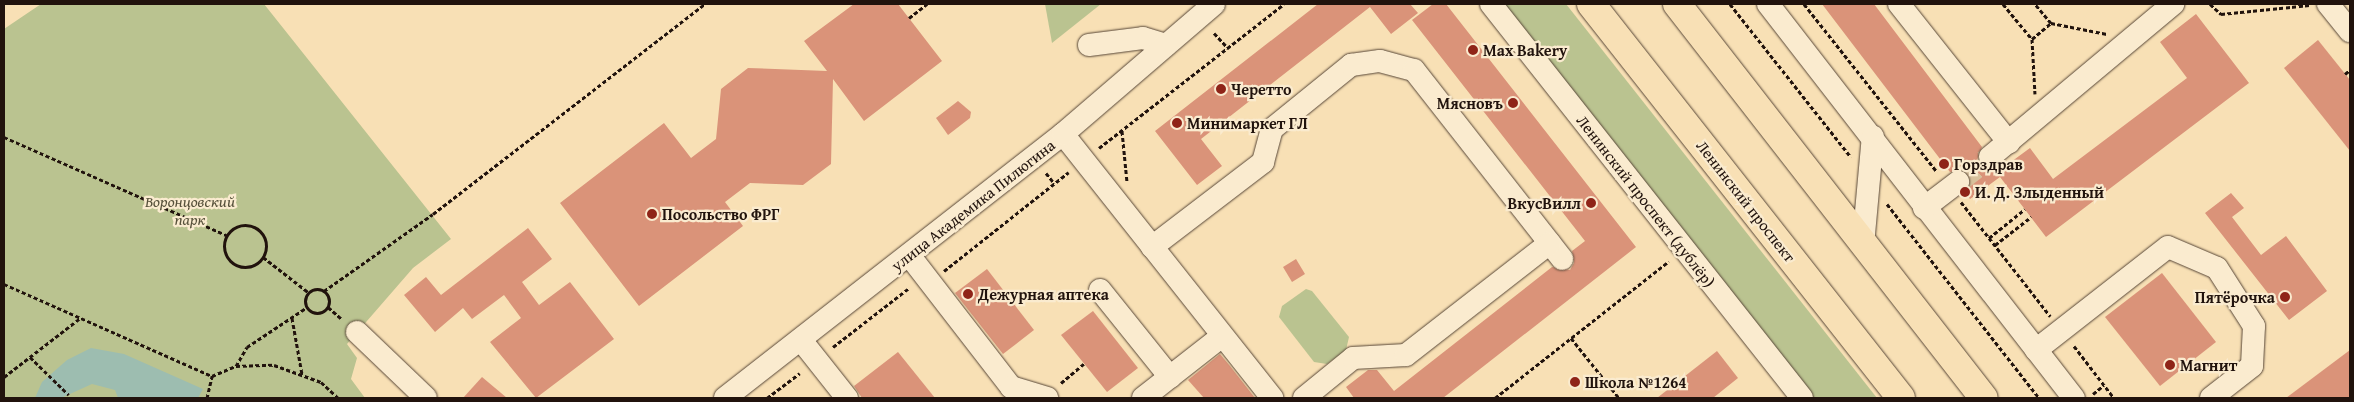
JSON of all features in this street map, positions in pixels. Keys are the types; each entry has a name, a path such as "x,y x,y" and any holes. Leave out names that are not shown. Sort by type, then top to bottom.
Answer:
{"main road":[{"name":"Ленинский проспект","path":"1591,4 1901,398"},
{"path":"1677,4 1984,398"}],"street":[{"name":"улица Академика Пилюгина","path":"725,398 1063,134 1214,4"},
{"name":"Ленинский проспект (дублёр)","path":"1491,4 1802,398"},
{"path":"1768,4 1872,136 1924,208 2074,398"},
{"path":"1899,4 2008,143"},
{"path":"1990,158 2173,4"},
{"path":"2322,4 2350,32"},
{"path":"1089,45 1143,38 1166,44"},
{"path":"1152,247 1263,162 1272,129 1351,65 1380,61 1414,70 1556,251 1406,355 1353,358 1304,398"},
{"path":"1063,134 1272,398"},
{"path":"1863,245 1872,136"},
{"path":"1924,208 1958,182"},
{"path":"2036,350 2168,247 2217,268 2254,326 2252,366 2211,398"},
{"path":"909,255 1011,387 1046,397"},
{"path":"1100,290 1170,377"},
{"path":"357,332 426,398"},
{"path":"1143,398 1222,336"},
{"path":"801,340 847,398"}],"path":[{"path":"263,257 308,292 324,291 433,214 705,4"},
{"path":"909,18 927,4"},
{"path":"767,398 925,276 937,276 1284,4"},
{"path":"2003,4 2032,39 2036,120"},
{"path":"2036,4 2051,23 2132,39"},
{"path":"2210,4 2221,14 2322,4"},
{"path":"2032,39 2051,23"},
{"path":"2345,74 2350,70"},
{"path":"1122,131 1131,220"},
{"path":"4,137 226,235"},
{"path":"1989,238 2025,210"},
{"path":"1995,245 2031,218"},
{"path":"239,225 256,227 266,240 263,257 250,267 233,265 223,252 226,235 239,225"},
{"path":"1494,398 1685,250"},
{"path":"4,284 79,319 212,376 236,366 274,365 321,382 338,398"},
{"path":"306,308 321,312 328,307 324,291"},
{"path":"236,366 247,347 306,308 308,292"},
{"path":"292,318 302,374"},
{"path":"4,377 79,319"},
{"path":"1571,338 1619,398"},
{"path":"30,356 69,396"},
{"path":"1046,397 1084,364"},
{"path":"207,398 212,376"},
{"path":"2104,385 2114,398"}],"green space":[{"name":"Воронцовский парк","path":"41,4 264,4 451,239 413,268 347,344 357,358 351,379 365,398 4,398 4,29"},
{"path":"1045,4 1101,4 1052,43"},
{"path":"1503,4 1566,4 1877,398 1814,398"},
{"path":"1306,289 1312,291 1349,337 1346,350 1327,364 1314,362 1279,317 1282,306"}],"shaded area":[{"path":"91,348 124,354 203,389 198,398 118,398 115,390 92,384 61,398 35,398 42,382 67,360"}],"building":[{"path":"854,4 898,4 942,61 864,121 833,79 831,164 803,185 750,183 725,202 743,226 639,306 560,203 664,123 691,158 716,139 721,89 748,68 827,71 804,41"},
{"path":"1318,4 1410,4 1418,13 1391,34 1370,7 1201,139 1222,166 1197,185 1155,131"},
{"path":"1433,4 1446,4 1636,247 1443,398 1354,398 1346,387 1368,370 1377,370 1394,391 1552,267 1570,270 1574,263 1572,251 1585,241 1412,20"},
{"path":"1822,4 1874,4 1982,147 1977,160 1986,169 2000,170 2030,148 2053,179 2187,78 2160,42 2196,14 2249,83 2046,237 2000,177 1970,199 1966,193 1970,187 1969,174 1963,170 1950,172"},
{"path":"2318,40 2350,80 2350,151 2284,68"},
{"path":"958,101 971,112 970,118 948,135 936,118"},
{"path":"2231,193 2244,208 2232,217 2261,255 2286,236 2327,291 2289,320 2205,213"},
{"path":"528,228 552,259 522,282 539,305 570,282 614,339 536,398 490,342 521,318 504,295 472,319 463,308 435,332 404,295 426,277 441,295"},
{"path":"1296,259 1305,274 1292,282 1283,267"},
{"path":"987,269 1034,330 1003,354 955,293"},
{"path":"2162,273 2216,342 2160,386 2105,317"},
{"path":"1093,311 1138,368 1107,392 1061,335"},
{"path":"2350,350 2350,398 2286,398"},
{"path":"1717,351 1738,378 1713,398 1657,398"},
{"path":"898,352 935,398 862,398 854,386"},
{"path":"1220,354 1255,398 1204,398 1188,380"},
{"path":"482,377 507,398 463,398"}],"tunnel":[{"path":"1958,182 1990,157"}],"place":[{"name":"Max Bakery","path":"1473,50"},
{"name":"Черетто","path":"1221,89"},
{"name":"Мясновъ","path":"1513,103"},
{"name":"Минимаркет ГЛ","path":"1177,123"},
{"name":"Горздрав","path":"1944,164"},
{"name":"И. Д. Злыденный","path":"1965,192"},
{"name":"ВкусВилл","path":"1591,203"},
{"name":"Посольство ФРГ","path":"652,214"},
{"name":"Дежурная аптека","path":"968,294"},
{"name":"Пятёрочка","path":"2285,297"},
{"name":"Магнит","path":"2170,365"},
{"name":"Школа №1264","path":"1575,382"}]}
